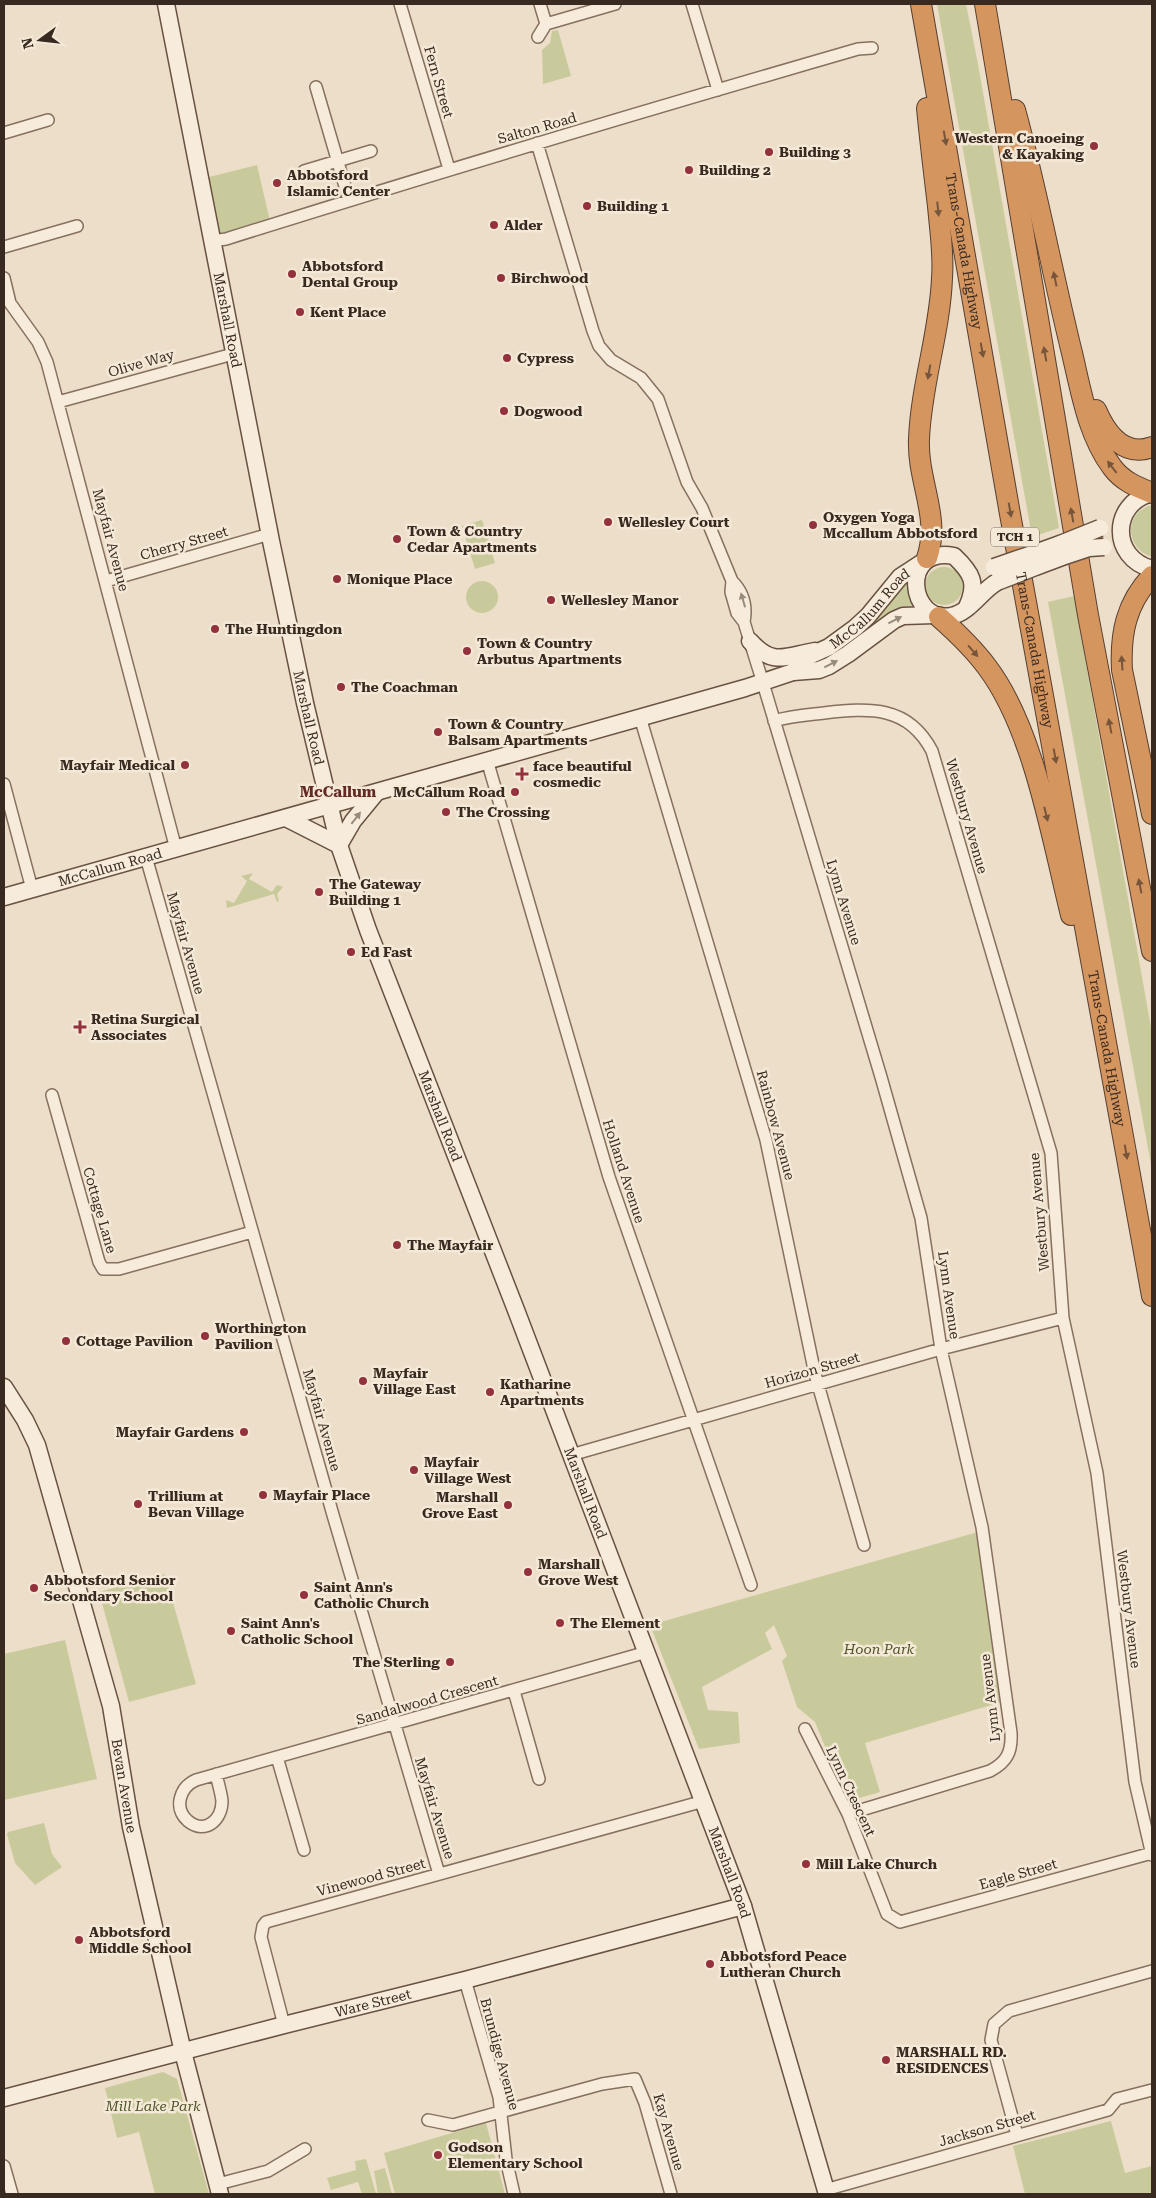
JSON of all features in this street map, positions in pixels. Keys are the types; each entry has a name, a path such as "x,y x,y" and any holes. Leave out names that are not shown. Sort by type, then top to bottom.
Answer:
{"highway":[{"path":"916,4 942,262 939,310 918,440 920,465 933,524 931,548 925,560"},
{"name":"Trans-Canada Highway","path":"921,4 1152,1296"},
{"path":"985,4 1087,606 1152,951"},
{"path":"992,39 1002,62 1024,143 1060,306 1086,411 1101,450 1119,476 1131,484 1152,493"},
{"path":"1060,306 1073,333 1096,410 1108,432 1118,442 1128,447 1141,449 1152,446"},
{"path":"1152,576 1142,586 1128,611 1123,630 1121,652 1122,670 1152,814"},
{"path":"936,616 963,640 987,667 1005,696 1019,726 1043,802 1110,1069"}],"main road":[{"name":"Marshall Road","path":"166,4 233,354 270,534 329,806 340,845 368,930 743,1906 826,2192"},
{"path":"996,575 954,556 938,554 925,560 917,576 917,595 927,610 936,616 952,616 967,607 990,586 996,575 1061,550 1100,528 1137,500 1152,493"},
{"path":"1131,505 1121,525 1123,546 1131,558"},
{"path":"1061,550 1104,547 1117,551 1152,569"},
{"path":"954,556 969,571 973,580 973,591 967,607"},
{"name":"McCallum Road","path":"793,672 809,656 820,651 854,628 868,616 900,577 925,560"},
{"name":"McCallum Road","path":"4,897 763,683 793,672 819,670 848,654 902,616 936,616"},
{"path":"750,641 760,652 770,658 820,651"},
{"path":"286,818 340,845 353,821 376,793"},
{"name":"Bevan Avenue","path":"4,1387 25,1420 37,1445 111,1706 131,1827 183,2052 219,2189"},
{"name":"Ware Street","path":"4,2098 465,1980 743,1906"}],"street":[{"name":"Fern Street","path":"400,4 449,170"},
{"path":"540,4 546,24"},
{"path":"538,38 546,24 615,4"},
{"path":"692,4 718,90"},
{"name":"Salton Road","path":"212,242 537,143 858,49 872,48"},
{"path":"316,87 349,200"},
{"path":"4,133 48,120"},
{"name":"Lynn Avenue","path":"537,143 572,265 599,346 611,360 641,378 658,398 687,482 702,508 732,580 740,589 746,611 744,622 881,1077 921,1218 941,1349 982,1527 1011,1745 1009,1755 1000,1766 990,1771 848,1814"},
{"path":"304,171 371,151"},
{"path":"4,247 77,226"},
{"name":"Mayfair Avenue","path":"4,278 10,302 43,352 106,581 176,848"},
{"name":"Olive Way","path":"58,402 233,354"},
{"name":"Cherry Street","path":"106,581 270,534"},
{"name":"Westbury Avenue","path":"774,721 788,717 858,709 883,712 901,717 916,728 925,737 932,750 1050,1153 1063,1318 1097,1473 1135,1782 1152,1854"},
{"name":"Rainbow Avenue","path":"640,717 766,1140 818,1384 864,1546"},
{"name":"Holland Avenue","path":"487,760 609,1177 751,1585"},
{"path":"4,784 32,889"},
{"name":"Mayfair Avenue","path":"146,857 252,1232 438,1874"},
{"name":"Cottage Lane","path":"52,1095 99,1262 103,1269 119,1269 252,1232"},
{"name":"Horizon Street","path":"571,1455 694,1418 941,1349 1063,1318"},
{"name":"Sandalwood Crescent","path":"216,1774 222,1802 219,1817 214,1823 207,1826 193,1824 183,1815 180,1806 181,1792 190,1782 216,1774 277,1757 514,1692 646,1652"},
{"path":"514,1692 539,1779"},
{"name":"Lynn Crescent","path":"805,1729 848,1814 883,1906 893,1919"},
{"path":"277,1757 304,1850"},
{"name":"Vinewood Street","path":"284,2025 261,1938 263,1926 266,1922 704,1801"},
{"name":"Eagle Street","path":"893,1919 900,1922 909,1920 1152,1854"},
{"path":"1017,2135 991,2040 994,2024 1009,2011 1152,1970"},
{"name":"Brundige Avenue","path":"465,1980 502,2112 506,2159 514,2194"},
{"name":"Kay Avenue","path":"502,2112 602,2084 636,2079 645,2103 671,2194"},
{"name":"Jackson Street","path":"826,2192 1108,2110 1118,2099 1152,2090"},
{"path":"428,2120 453,2124 502,2112"},
{"path":"219,2189 268,2171 306,2149"},
{"path":"4,2166 12,2194"}],"green space":[{"path":"937,4 966,4 978,64 1059,528 1032,537"},
{"path":"558,30 571,76 543,84 542,50 550,43 552,31"},
{"path":"257,165 270,221 214,239 201,179"},
{"path":"1152,505 1152,557 1143,553 1137,546 1132,539 1131,531 1132,522 1136,515"},
{"path":"482,520 495,563 475,569 462,526"},
{"path":"944,567 958,572 963,586 958,600 944,605 930,600 925,586 930,572"},
{"path":"482,581 494,585 498,597 494,609 482,613 470,609 466,597 470,585"},
{"path":"908,581 914,605 891,612 869,628 894,595"},
{"path":"1074,596 1152,1033 1152,1170 1048,602"},
{"path":"253,873 249,879 272,892 277,885 283,887 277,894 279,901 277,902 274,894 227,908 226,900 234,903 247,881 241,876"},
{"name":"Hoon Park","path":"978,1532 1001,1702 865,1743 880,1792 856,1799 838,1751 828,1754 815,1722 797,1707 782,1661 787,1656 774,1625 765,1633 772,1649 702,1687 708,1710 738,1712 740,1743 699,1749 650,1625"},
{"path":"165,1574 196,1684 129,1702 99,1592"},
{"path":"65,1640 97,1779 4,1800 4,1654"},
{"path":"44,1823 52,1854 62,1867 35,1885 15,1863 7,1834 8,1832"},
{"name":"Mill Lake Park","path":"163,2072 177,2079 209,2194 155,2194 139,2132 117,2138 105,2088"},
{"path":"1111,2121 1125,2173 1152,2166 1152,2194 1025,2194 1013,2146"},
{"path":"486,2123 505,2194 395,2194 384,2153"},
{"path":"366,2159 376,2194 362,2194 358,2182 331,2190 327,2178 356,2170 355,2161"},
{"path":"385,2168 392,2194 378,2194 374,2171"}],"place":[{"name":"Western Canoeing & Kayaking","path":"1094,146"},
{"name":"Building 3","path":"769,152"},
{"name":"Building 2","path":"689,170"},
{"name":"Abbotsford Islamic Center","path":"277,183"},
{"name":"Building 1","path":"587,206"},
{"name":"Alder","path":"494,225"},
{"name":"Abbotsford Dental Group","path":"292,274"},
{"name":"Birchwood","path":"501,278"},
{"name":"Kent Place","path":"300,312"},
{"name":"Cypress","path":"507,358"},
{"name":"Dogwood","path":"504,411"},
{"name":"Wellesley Court","path":"608,522"},
{"name":"Oxygen Yoga Mccallum Abbotsford","path":"813,525"},
{"name":"Town & Country Cedar Apartments","path":"397,539"},
{"name":"Monique Place","path":"337,579"},
{"name":"Wellesley Manor","path":"551,600"},
{"name":"The Huntingdon","path":"215,629"},
{"name":"Town & Country Arbutus Apartments","path":"467,651"},
{"name":"The Coachman","path":"341,687"},
{"name":"Town & Country Balsam Apartments","path":"438,732"},
{"name":"Mayfair Medical","path":"185,765"},
{"name":"face beautiful cosmedic","path":"522,774"},
{"name":"McCallum Road","path":"515,792"},
{"name":"The Crossing","path":"446,812"},
{"name":"The Gateway Building 1","path":"319,892"},
{"name":"Ed Fast","path":"351,952"},
{"name":"Retina Surgical Associates","path":"80,1027"},
{"name":"The Mayfair","path":"397,1245"},
{"name":"Worthington Pavilion","path":"205,1336"},
{"name":"Cottage Pavilion","path":"66,1341"},
{"name":"Mayfair Village East","path":"363,1381"},
{"name":"Katharine Apartments","path":"490,1392"},
{"name":"Mayfair Gardens","path":"244,1432"},
{"name":"Mayfair Village West","path":"414,1470"},
{"name":"Mayfair Place","path":"263,1495"},
{"name":"Trillium at Bevan Village","path":"138,1504"},
{"name":"Marshall Grove East","path":"508,1505"},
{"name":"Marshall Grove West","path":"528,1572"},
{"name":"Abbotsford Senior Secondary School","path":"34,1588"},
{"name":"Saint Ann's Catholic Church","path":"304,1595"},
{"name":"The Element","path":"560,1623"},
{"name":"Saint Ann's Catholic School","path":"231,1631"},
{"name":"The Sterling","path":"450,1662"},
{"name":"Mill Lake Church","path":"806,1864"},
{"name":"Abbotsford Middle School","path":"79,1940"},
{"name":"Abbotsford Peace Lutheran Church","path":"710,1964"},
{"name":"MARSHALL RD. RESIDENCES","path":"886,2060"},
{"name":"Godson Elementary School","path":"438,2155"}],"district":[{"name":"McCallum","path":"338,792"}]}
